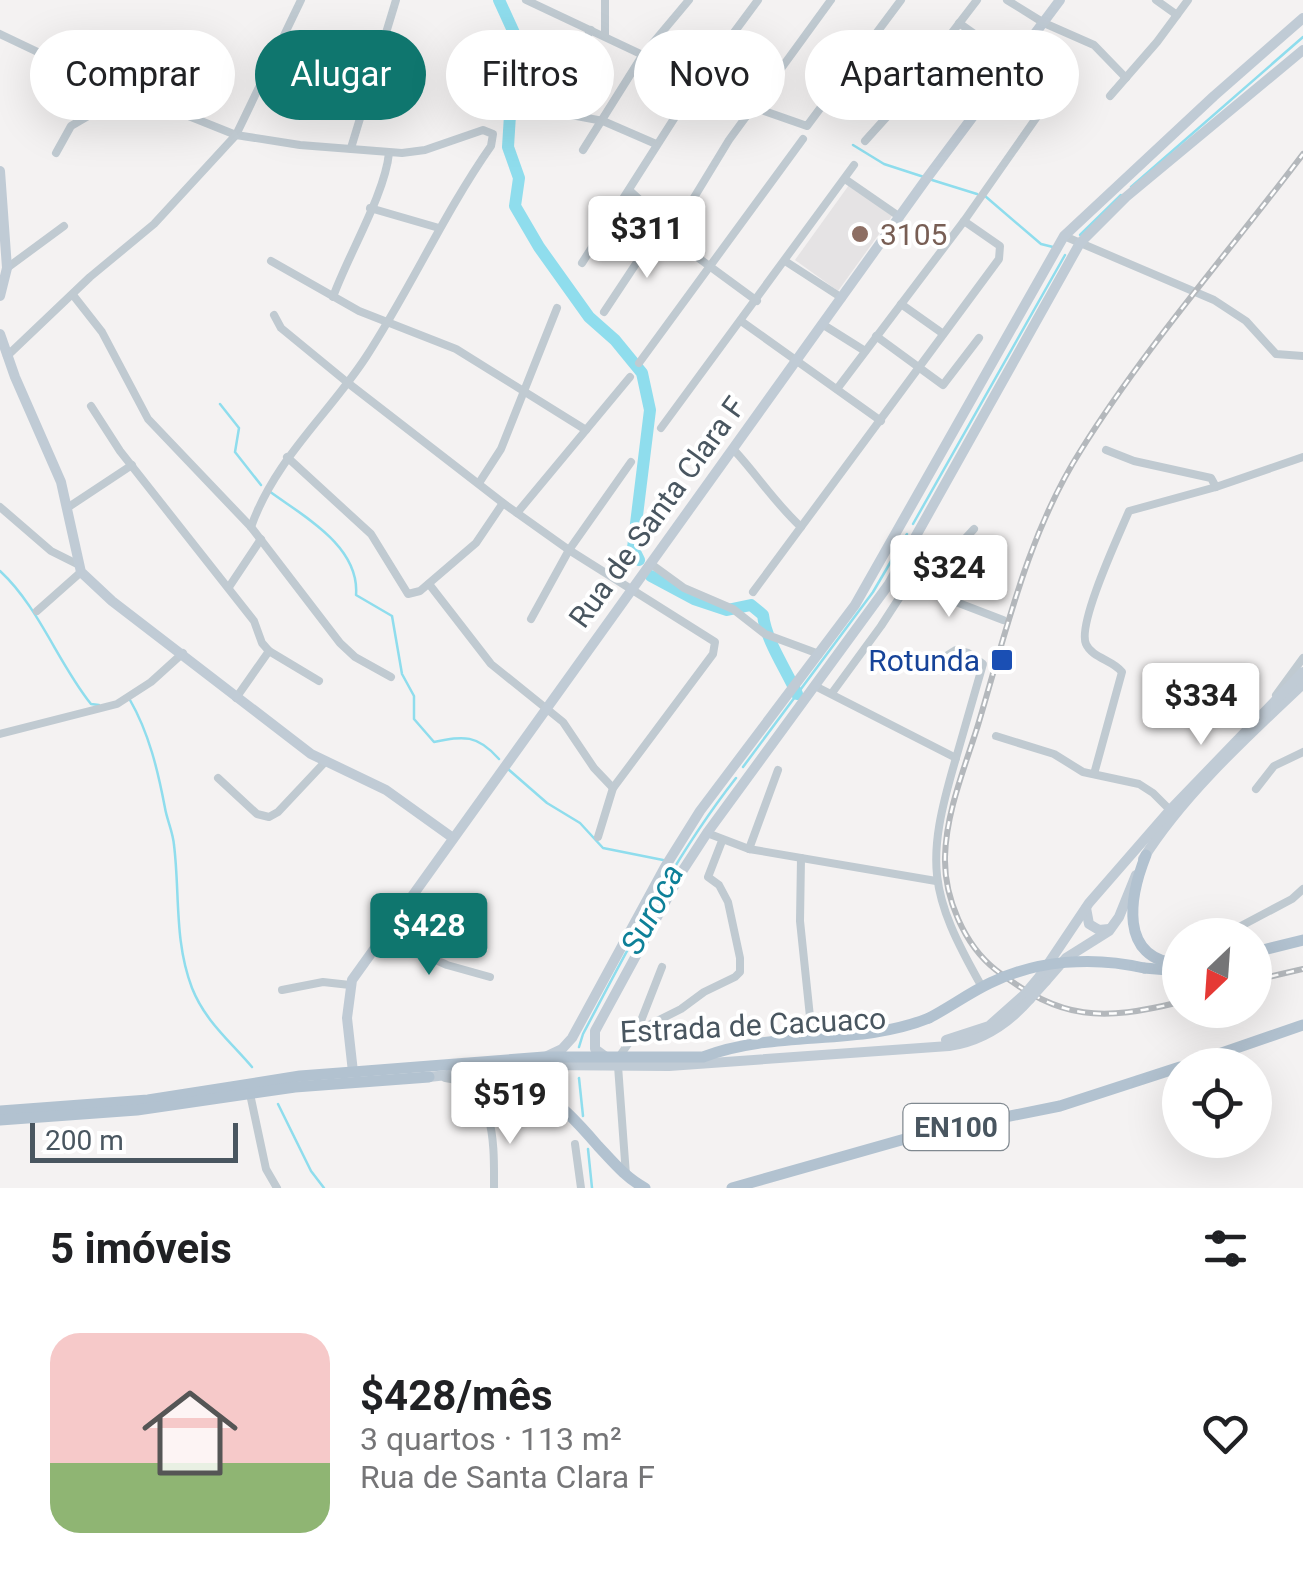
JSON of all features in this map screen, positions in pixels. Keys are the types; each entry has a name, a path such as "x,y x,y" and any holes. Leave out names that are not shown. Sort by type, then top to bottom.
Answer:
{"main road":[{"name":"Rua de Santa Clara F","path":"1039,30 1060,0"},
{"path":"544,1058 562,1049 572,1038 676,848 855,605 1064,236 1303,18"},
{"path":"614,1060 595,1049 595,1032 682,873 868,616 1080,243 1126,197 1303,50"},
{"name":"Rua de Santa Clara F","path":"350,984 971,120"},
{"path":"0,171 7,268 0,296"},
{"path":"0,334 56,470 80,569 106,596 236,698 325,762 386,790 453,838"},
{"path":"902,523 919,531"},
{"name":"Estrada de Cacuaco","path":"614,1060 722,1063 962,1044 1000,1028 1043,978 1089,903 1170,810 1303,672"},
{"path":"1089,903 1086,919 1094,928 1105,930 1114,925 1146,855 1215,774 1301,690"},
{"path":"733,767 748,778"},
{"path":"1146,855 1133,894 1135,931 1153,956 1162,960"},
{"name":"Estrada de Cacuaco","path":"1043,978 1114,925"},
{"path":"1272,948 1303,940"},
{"path":"703,1057 722,1050 812,1036 890,1031 929,1018 982,987 1023,970 1072,962 1162,968"},
{"path":"350,984 347,1027 352,1072"},
{"name":"Estrada de Cacuaco","path":"0,1120 137,1110 295,1087 430,1078 571,1062 948,1040 990,1026 1028,996"},
{"path":"1236,1048 1303,1025"},
{"name":"Estrada de Cacuaco","path":"0,1111 148,1100 300,1076 544,1058 571,1062"},
{"name":"Estrada de Cacuaco","path":"464,1073 506,1079 538,1089 565,1109 626,1175 645,1188"},
{"name":"EN100","path":"732,1188 926,1133 1060,1106 1162,1073"}],"street":[{"path":"7,356 90,277 154,224 236,135 301,0"},
{"path":"351,148 396,0"},
{"path":"526,0 591,30"},
{"path":"604,30 605,0"},
{"path":"664,30 689,0"},
{"path":"736,30 758,0"},
{"path":"785,64 831,0"},
{"path":"785,118 808,126 901,0"},
{"path":"864,140 892,111 977,0"},
{"path":"1007,0 1044,23 1094,45 1126,78"},
{"path":"1156,0 1177,15"},
{"path":"1110,96 1188,0"},
{"path":"959,23 969,30"},
{"path":"0,34 30,48"},
{"path":"583,150 634,69"},
{"path":"56,153 71,126 80,120"},
{"path":"198,120 236,135 389,153 425,150 483,130 493,134 491,146 439,228 388,322 348,383 287,457 252,528"},
{"path":"596,120 656,144"},
{"path":"582,263 672,120"},
{"path":"670,236 745,120"},
{"path":"837,389 1035,120"},
{"path":"639,363 803,139"},
{"path":"333,298 386,175 389,153"},
{"path":"662,428 854,165"},
{"path":"844,180 900,217"},
{"path":"629,190 659,229 757,300"},
{"path":"370,208 439,228"},
{"path":"752,592 1001,253 1000,246 964,221"},
{"path":"7,268 64,226"},
{"path":"604,312 659,229"},
{"path":"1064,236 1214,300 1246,321 1281,356 1303,356"},
{"path":"271,261 333,298 456,348 586,430"},
{"path":"785,261 842,298"},
{"path":"72,296 110,347 148,419 252,528 340,644 355,658 390,677"},
{"path":"902,304 942,333"},
{"path":"479,484 501,449 557,308"},
{"path":"274,315 282,328 348,383 503,502 569,550 715,642 716,649 614,788 598,837"},
{"path":"741,321 881,421"},
{"path":"822,324 865,351"},
{"path":"876,336 943,385 980,338"},
{"path":"518,512 630,378"},
{"path":"91,406 213,572 254,621 268,651 319,681"},
{"path":"734,450 762,480 773,501 801,527"},
{"path":"1106,450 1134,462 1212,478 1216,488"},
{"path":"287,457 371,534 404,592 417,593 476,544 503,502"},
{"path":"1094,774 1122,672 1114,663 1092,652 1084,635 1092,604 1129,512 1216,488 1303,457"},
{"path":"531,619 569,550 632,462"},
{"path":"67,508 132,465"},
{"path":"0,506 50,552 80,569 37,611"},
{"path":"832,693 933,546 962,542 974,530"},
{"path":"229,587 260,539"},
{"path":"651,564 684,588 733,609 765,634 818,654"},
{"path":"429,584 491,664 563,722 594,768 614,788"},
{"path":"909,584 1003,620"},
{"path":"936,662 956,650 978,658 983,664 939,824 934,856 946,918 982,987"},
{"path":"236,698 268,651"},
{"path":"0,734 117,704 183,654"},
{"path":"1262,715 1303,658"},
{"path":"815,686 956,758"},
{"path":"996,736 1054,754 1076,769 1139,784 1170,810"},
{"path":"1256,789 1274,766 1303,752"},
{"path":"218,778 257,814 270,817 325,762"},
{"path":"749,849 778,770"},
{"path":"707,834 749,849 936,881"},
{"path":"637,1031 681,1010 740,972 728,902 719,885 708,876 722,841"},
{"path":"801,858 800,921 812,1036"},
{"path":"1256,918 1303,890"},
{"path":"384,936 446,965 490,977"},
{"path":"626,1175 614,1060 637,1031 662,966"},
{"path":"282,990 323,982 350,984"},
{"path":"430,1078 465,1082 486,1106 494,1188"},
{"path":"486,1106 493,1090 506,1079"},
{"path":"250,1094 266,1169 277,1188"},
{"path":"576,1144 581,1188"}],"shaded area":[{"path":"849,185 892,216 838,291 795,260"}],"waterway":[{"path":"499,0 515,35 508,147 519,178 515,206 589,317 615,340 642,373 650,410 633,548 639,560"},
{"path":"1131,187 1303,37"},
{"path":"853,145 884,164 924,177"},
{"path":"932,180 977,194"},
{"path":"1080,235 1121,195"},
{"path":"985,196 1041,244 1053,247"},
{"name":"Suroca","path":"913,524 1065,255"},
{"path":"220,404 239,428 235,452 261,485"},
{"path":"269,491 327,534 349,562 356,595 392,616 402,674 414,696 414,719 434,742 470,739 484,745 499,759"},
{"name":"Suroca","path":"743,767 873,592 907,534"},
{"path":"0,571 26,601 91,704 99,705"},
{"path":"651,576 694,599 727,610 751,605 763,615 772,645 797,694"},
{"path":"130,700 152,752 172,835 186,970 197,1000 211,1021 252,1067"},
{"path":"508,769 547,803 580,823 603,848 663,860"},
{"name":"Suroca","path":"579,1047 654,902 736,778"},
{"name":"Suroca","path":"579,1078 583,1116"},
{"path":"278,1104 311,1171 324,1188"},
{"name":"Suroca","path":"588,1149 592,1188"}],"railway":[{"path":"1162,1006 1105,1014 1063,1008 996,970 974,947 952,904 946,840 957,790 1020,584 1063,482 1133,374 1303,154"},
{"path":"1272,976 1303,969"}],"place":[{"name":"3105","path":"860,234"},
{"name":"Rotunda","path":"1002,660"}]}
